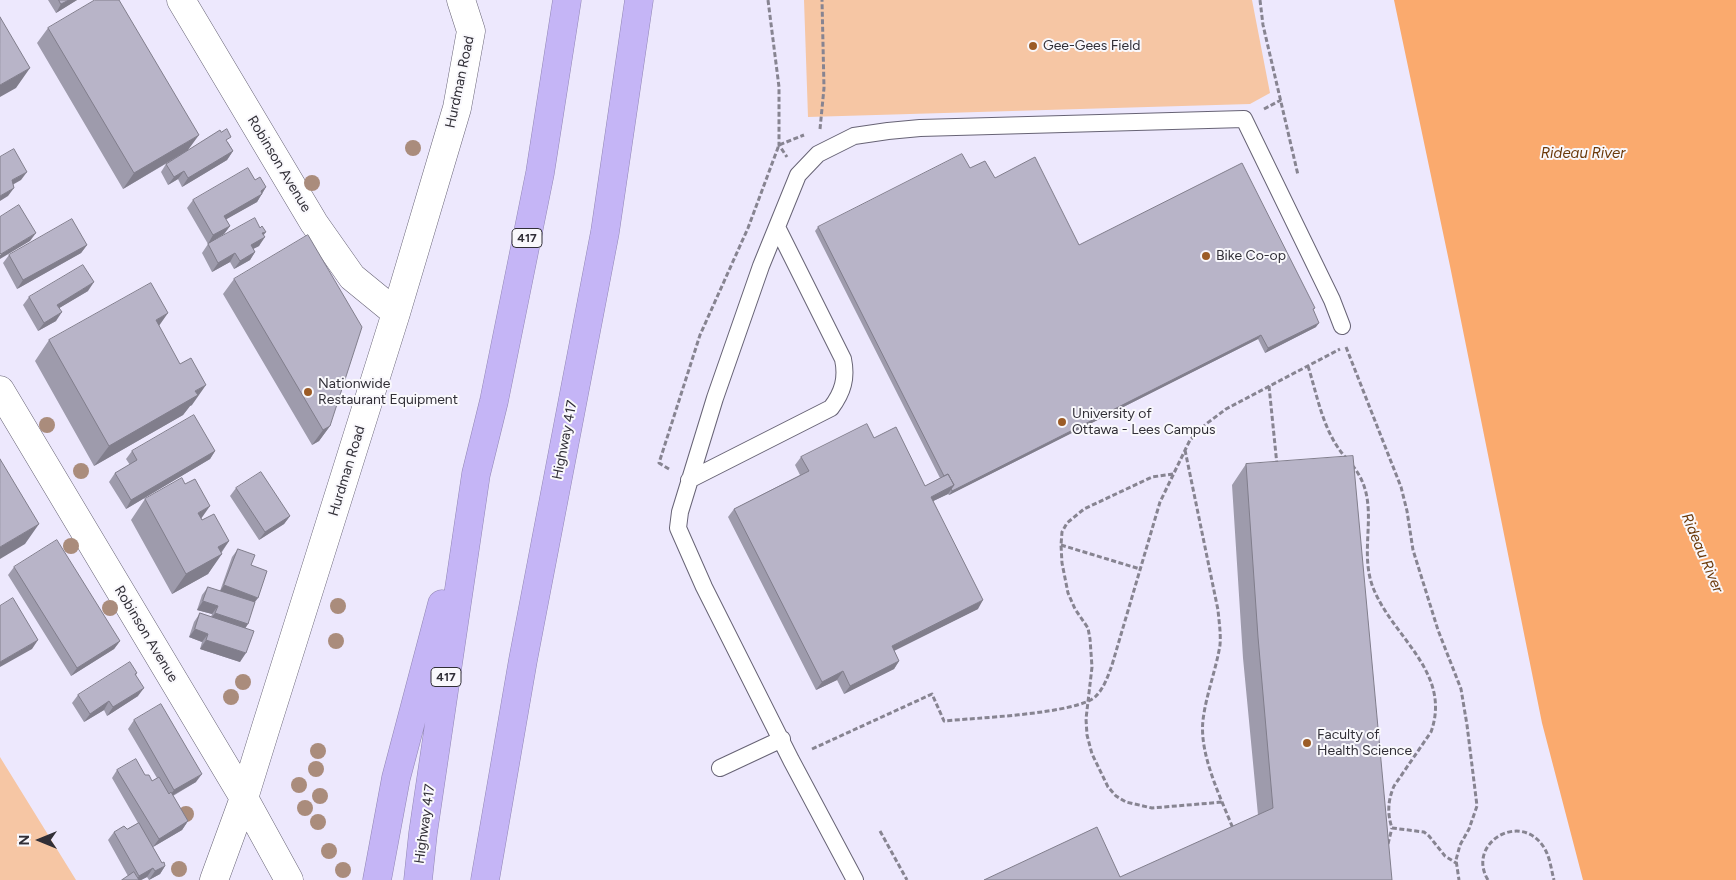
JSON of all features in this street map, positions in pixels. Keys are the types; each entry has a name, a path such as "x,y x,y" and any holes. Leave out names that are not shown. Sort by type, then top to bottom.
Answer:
{"highway":[{"name":"Highway 417","path":"418,880 424,823 476,474 494,401 540,173 567,0"},
{"name":"Highway 417","path":"486,880 525,651 605,232 639,0"},
{"path":"377,880 396,778 476,474"}],"street":[{"name":"Robinson Avenue","path":"181,0 314,223 352,278 396,313"},
{"name":"Hurdman Road","path":"214,880 244,798 396,313 457,108 471,31 461,0"},
{"name":"Robinson Avenue","path":"0,390 244,798 289,880"}],"lane":[{"path":"855,880 704,587 678,528 678,520 689,480 714,398 761,266 798,175 818,154 854,136 888,131 920,128 1244,119 1332,300 1342,326"},
{"path":"689,480 831,408 839,398 844,384 846,372 843,359 777,227"},
{"path":"720,768 782,739"}],"path":[{"path":"689,480 659,463 700,335 748,228 779,145 779,87 768,0"},
{"path":"818,154 824,88 822,0"},
{"path":"1260,0 1263,25 1299,180"},
{"path":"779,145 820,128"},
{"path":"779,145 798,175"},
{"path":"808,742 812,750 932,694 944,720 1022,715 1088,702 1100,690 1112,665 1160,502 1190,440 1206,424 1226,409 1346,346 1400,487 1407,511 1413,550 1438,630 1461,689 1476,806 1469,829 1460,845 1456,863 1459,880"},
{"path":"1308,366 1326,426 1332,439 1364,482 1368,505 1367,555 1374,589 1426,669 1433,685 1435,706 1434,723 1431,732 1394,786 1390,795 1388,806 1392,828 1386,853"},
{"path":"1269,386 1277,469"},
{"path":"1185,449 1218,610 1220,645 1203,720 1203,735 1206,757 1234,833"},
{"path":"1173,474 1152,477 1084,509 1067,522 1062,532 1062,563 1068,593 1075,609 1088,628 1090,639 1092,667 1086,719 1087,735 1092,754 1108,787 1116,796 1126,802 1152,808 1223,802"},
{"path":"1061,545 1140,569"},
{"path":"1392,828 1424,832 1445,856 1456,863"},
{"path":"880,831 907,880"},
{"path":"1488,880 1484,872 1483,863 1483,856 1487,846 1506,832 1517,831 1526,832 1545,848 1554,880"}],"shaded area":[{"name":"Gee-Gees Field","path":"804,0 1252,0 1270,93 1250,104 808,117"},
{"path":"0,757 76,880 0,880"}],"water":[{"name":"Rideau River","path":"1394,0 1736,0 1736,880 1583,880 1542,723 1450,266"}],"building":[{"path":"59,0 69,0 61,4"},
{"path":"95,0 119,0 199,135 134,173 48,28"},
{"path":"0,17 30,68 0,85"},
{"path":"227,129 231,137 226,140 233,151 188,178 184,171 174,177 166,164 220,130 221,132"},
{"path":"14,149 27,172 12,180 14,188 0,196 0,157"},
{"path":"962,154 970,168 985,161 995,178 1035,157 1079,245 1242,163 1315,308 1313,309 1319,323 1268,348 1261,335 952,491 951,489 954,485 948,474 944,476 818,227"},
{"path":"248,168 255,180 260,177 266,187 261,191 262,194 224,216 230,226 213,235 193,200"},
{"path":"19,205 36,233 1,254 0,217"},
{"path":"255,218 260,228 262,226 266,232 262,233 265,237 251,245 255,252 240,261 235,253 218,263 208,244"},
{"path":"72,219 87,245 23,280 9,255"},
{"name":"Nationwide Restaurant Equipment","path":"308,235 362,327 330,426 323,430 234,279"},
{"path":"83,265 94,282 57,305 62,312 44,323 29,297"},
{"path":"151,283 168,313 156,320 180,364 191,358 206,385 195,391 198,395 109,446 49,340"},
{"path":"194,415 215,451 131,500 115,473 137,460 132,451"},
{"path":"867,424 874,438 896,427 925,486 948,474 954,485 931,497 983,600 892,646 899,661 850,686 843,671 822,682 734,509 809,471 801,457"},
{"name":"Faculty of Health Science","path":"1353,456 1392,880 984,880 1097,827 1120,877 1273,808 1258,637 1246,464"},
{"path":"0,459 39,524 0,547"},
{"path":"261,472 290,516 265,532 236,488"},
{"path":"182,478 185,484 195,479 210,506 198,513 202,520 214,514 229,541 218,547 222,554 186,574 145,499"},
{"path":"57,540 120,641 77,668 14,567"},
{"path":"238,549 255,555 251,565 267,571 258,598 224,585"},
{"path":"208,587 255,602 248,624 215,613 218,606 203,601"},
{"path":"13,598 38,640 0,662 0,606"},
{"path":"200,613 254,631 246,653 206,640 208,634 195,629"},
{"path":"130,662 144,688 113,707 109,701 90,714 78,695"},
{"path":"161,704 202,774 174,790 134,720"},
{"path":"136,759 145,775 149,775 152,781 159,777 169,794 171,792 188,821 159,839 117,770"},
{"path":"139,823 165,866 155,871 153,868 139,876 114,832 124,826 127,829"},
{"path":"134,872 139,880 122,880"}],"place":[{"name":"Gee-Gees Field","path":"1033,46"},
{"name":"Bike Co-op","path":"1206,256"},
{"name":"Nationwide Restaurant Equipment","path":"308,392"},
{"name":"University of Ottawa - Lees Campus","path":"1062,422"},
{"name":"Faculty of Health Science","path":"1307,743"}]}
